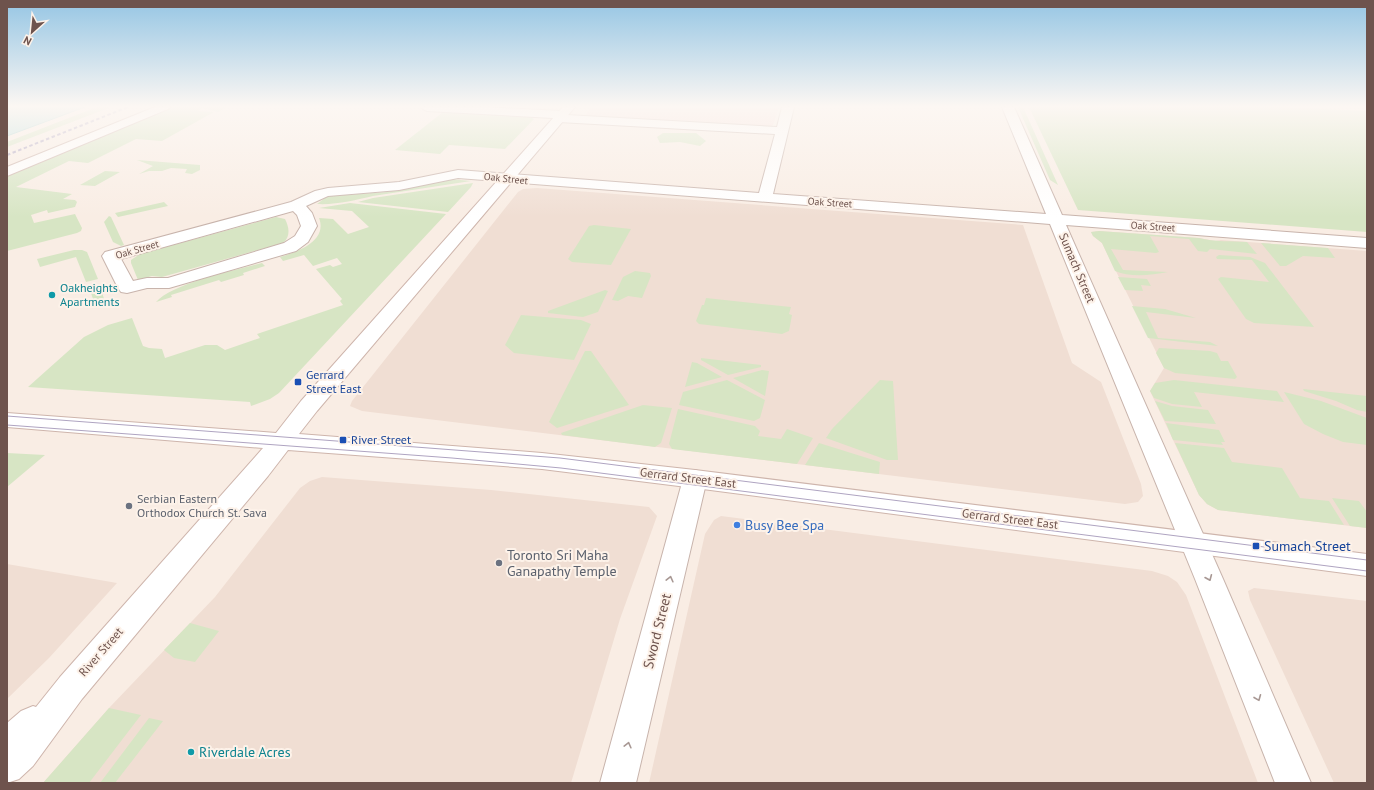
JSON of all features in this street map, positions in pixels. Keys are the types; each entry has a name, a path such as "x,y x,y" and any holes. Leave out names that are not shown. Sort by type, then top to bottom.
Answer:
{"street":[{"path":"7,172 75,144"},
{"name":"River Street","path":"7,767 22,754 71,688 259,470 309,406 536,144"},
{"path":"765,198 778,144"},
{"name":"Sumach Street","path":"1024,144 1293,783"},
{"name":"Oak Street","path":"296,205 304,213 309,226 302,239 290,247 169,283 147,283 127,288 111,256 296,205 328,192 399,186 452,174 464,173 506,178 1367,243"},
{"name":"Gerrard Street East","path":"7,420 528,460 695,479 1367,565"},
{"name":"Sword Street","path":"618,783 695,479"},
{"name":"River Street","path":"7,746 71,688"}],"shaded area":[{"path":"537,188 1023,225 1072,363 1101,382 1141,484 1143,496 1138,502 1125,504 362,411 350,406 352,401 518,192 523,189"},
{"path":"1099,231 1199,238 1215,241 1221,240 1367,251 1367,528 1218,510 1207,504 1199,495 1150,391 1164,368 1102,243 1093,236 1091,232"},
{"path":"322,477 491,490 649,507 657,516 620,619 571,783 43,783 109,708 215,597 300,488 310,481"},
{"path":"721,516 1152,571 1168,576 1177,582 1186,595 1258,783 649,783 705,534 714,520"},
{"path":"7,564 117,583 49,658 7,699"},
{"path":"1254,588 1367,601 1367,783 1334,783 1250,600 1248,591"}],"green space":[{"path":"7,144 15,144 7,147"},
{"path":"81,144 126,144 88,163 69,161 16,187 72,194 63,199 75,200 77,202 75,207 48,213 47,210 31,215 34,223 75,214 82,228 81,231 77,233 7,251 7,175"},
{"path":"403,144 510,144 505,149 449,145 440,154 395,150"},
{"path":"689,144 703,144 700,146"},
{"path":"1034,144 1040,144 1058,185 1050,180"},
{"path":"1047,144 1367,144 1367,232 1078,210"},
{"path":"137,160 200,165 200,170 192,174 185,173 187,169 171,168 162,171 149,171 139,174 153,166"},
{"path":"105,171 120,172 95,186 80,185"},
{"path":"450,179 471,181 373,196 353,201 317,204 325,198 331,196 386,192"},
{"path":"473,183 448,212 358,202 373,198"},
{"path":"164,202 168,206 118,217 115,213"},
{"path":"350,203 446,214 279,393 270,399 251,406 250,402 28,387 84,337 108,325 132,318 143,346 162,349 165,358 205,345 217,345 225,350 260,338 257,334 343,305 340,301 342,299 316,269 330,265 333,267 342,264 337,258 313,266 304,255 283,261 280,257 302,249 315,239 321,226 319,218 333,219 348,234 369,227 352,211 319,208"},
{"path":"109,216 111,217 124,245 121,246 113,242 104,222"},
{"path":"276,217 285,219 288,225 288,234 283,243 162,277 152,276 138,280 131,263 131,260 140,254"},
{"path":"594,225 631,229 611,265 572,262 568,259 589,226"},
{"path":"1099,231 1199,238 1217,241 1247,242 1257,254 1210,249 1207,252 1198,251 1189,239 1150,236 1159,252 1111,249 1123,270 1168,272 1148,275 1128,275 1115,271 1102,243 1093,236 1091,232"},
{"path":"1261,243 1328,248 1335,258 1303,256 1286,266 1280,266"},
{"path":"74,250 82,250 87,252 98,279 86,282 76,257 40,267 37,259"},
{"path":"1219,255 1250,257 1265,263 1314,327 1254,323 1246,319 1218,279 1221,277 1269,282 1252,260 1217,259 1216,257"},
{"path":"262,263 265,266 243,273 244,275 221,282 219,280 171,295 172,297 156,302 164,295 190,283"},
{"path":"635,271 650,273 651,276 642,298 628,296 618,301 612,300 623,277"},
{"path":"1118,277 1147,279 1151,286 1141,285 1143,291 1125,290"},
{"path":"104,286 106,291 102,292 104,299 94,302 90,290"},
{"path":"605,290 608,291 598,312 583,317 548,313 548,311"},
{"path":"706,298 791,307 789,314 792,315 789,331 782,334 699,324 696,321"},
{"path":"1132,306 1165,309 1196,318 1146,312 1158,338 1210,342 1218,346 1148,338"},
{"path":"521,315 581,320 591,324 574,360 514,353 505,345"},
{"path":"1159,348 1210,351 1217,353 1221,361 1228,361 1237,377 1235,379 1175,373 1164,368 1156,353"},
{"path":"585,351 591,351 629,405 557,428 549,422"},
{"path":"701,358 761,365 761,367 728,375 701,360"},
{"path":"692,362 697,363 722,377 685,387"},
{"path":"762,370 769,371 765,396 733,378"},
{"path":"727,380 765,400 760,418 754,421 679,405 683,392"},
{"path":"880,380 893,381 898,460 887,460 826,438 832,429"},
{"path":"1174,380 1277,391 1284,402 1194,392 1202,407 1172,404 1154,398 1150,391 1155,383"},
{"path":"1303,389 1367,396 1367,412 1357,410 1336,401 1304,391"},
{"path":"1284,392 1321,401 1367,418 1367,445 1343,442 1304,424"},
{"path":"1155,401 1172,406 1208,410 1216,424 1165,421"},
{"path":"643,405 672,408 661,443 655,447 562,435 561,433"},
{"path":"678,409 755,426 760,431 758,436 781,439 787,429 813,438 797,464 672,449 669,444"},
{"path":"1166,423 1219,430 1225,442 1221,442 1223,445 1173,440"},
{"path":"819,443 880,462 879,474 805,465"},
{"path":"1175,443 1224,448 1232,462 1282,468 1300,498 1329,501 1344,525 1218,510 1207,504 1199,495"},
{"path":"7,453 45,455 7,487"},
{"path":"1332,498 1359,501 1367,512 1367,528 1350,526"},
{"path":"190,623 219,631 195,662 174,658 164,650"},
{"path":"109,708 141,715 89,783 43,783"},
{"path":"149,718 163,721 115,783 100,783"}],"tram line":[{"path":"7,416 560,458 1367,560"},
{"path":"7,425 452,458 561,468 1367,571"}],"railway":[{"path":"7,155 35,144"}],"place":[{"name":"Oakheights Apartments","path":"52,295"},
{"name":"Gerrard Street East","path":"298,382"},
{"name":"River Street","path":"343,440"},
{"name":"Serbian Eastern Orthodox Church St. Sava","path":"129,506"},
{"name":"Busy Bee Spa","path":"737,525"},
{"name":"Sumach Street","path":"1256,546"},
{"name":"Toronto Sri Maha Ganapathy Temple","path":"499,563"},
{"name":"Riverdale Acres","path":"191,752"}]}
